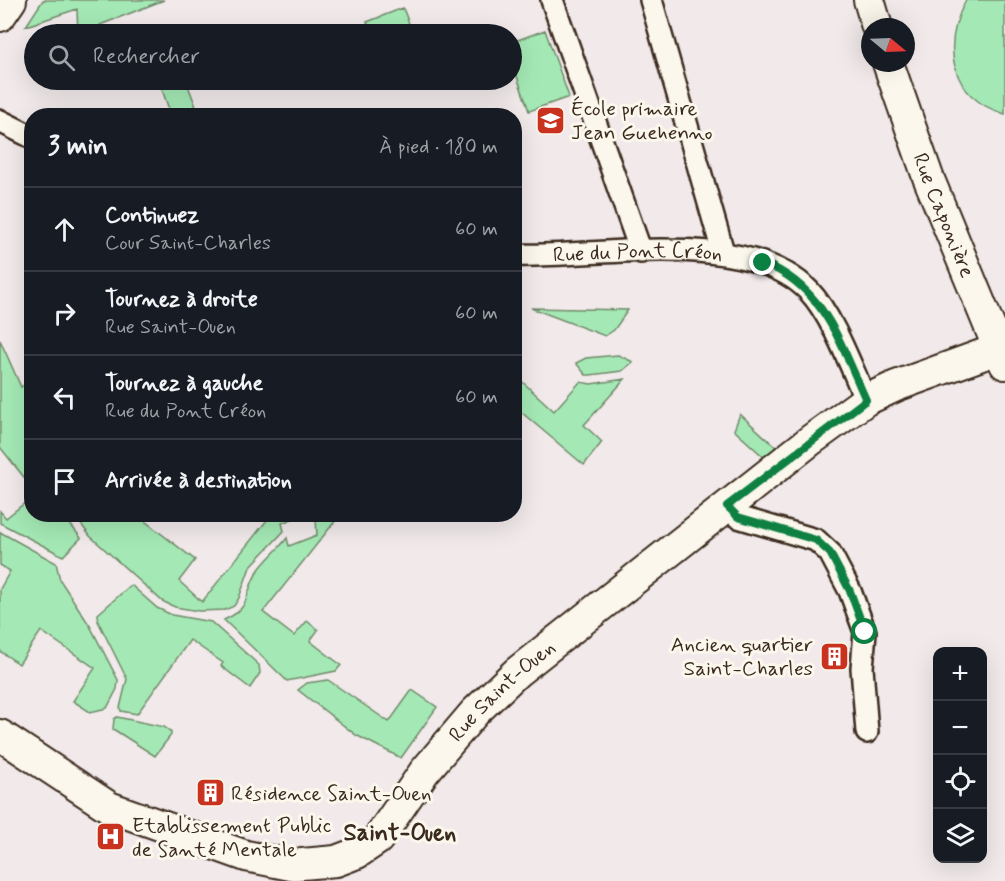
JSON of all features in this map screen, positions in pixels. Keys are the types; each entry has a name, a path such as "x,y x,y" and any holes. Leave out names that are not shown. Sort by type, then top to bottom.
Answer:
{"street":[{"path":"0,16 11,0"},
{"path":"552,0 641,252"},
{"path":"651,0 723,252"},
{"path":"869,0 874,18"},
{"name":"Rue Caponière","path":"891,72 928,177 1002,356"},
{"path":"0,121 24,133"},
{"name":"Rue du Pont Créon","path":"522,255 723,252 781,270 811,293 836,335 866,400"},
{"name":"Rue Saint-Ouen","path":"0,735 109,807 246,856 291,865 336,861 357,853 378,839 438,755 475,712 517,672 727,506 866,400 896,386 1002,356"},
{"path":"727,506 738,517 816,540 830,553 850,591 865,632 862,668 867,732"}],"green space":[{"path":"43,0 164,0 103,24 78,24 77,9 27,24"},
{"path":"966,0 1005,0 1005,114 972,96 962,83 956,69 953,53 954,35"},
{"path":"403,8 409,24 368,24 367,22"},
{"path":"545,30 569,97 529,111 522,90 522,38"},
{"path":"162,90 190,90 196,108 169,108"},
{"path":"531,308 628,310 614,330 605,336"},
{"path":"0,340 21,387 24,385 24,477 0,447"},
{"path":"618,355 633,362 622,371 590,375 586,375 576,363 586,358"},
{"path":"625,379 584,425 602,442 584,465 522,413 522,381 554,411 580,382 591,384"},
{"path":"740,414 779,450 766,459 734,430"},
{"path":"24,504 24,522 68,522 81,538 63,556 0,523 0,511 6,518"},
{"path":"79,522 146,522 195,560 179,581 202,602 265,522 284,522 282,523 284,531 250,567 234,606 225,610 199,611 175,607 162,601 90,536"},
{"path":"316,522 334,522 263,612 294,636 307,621 318,630 310,641 341,665 336,671 287,681 224,620 244,605 258,571 287,538 289,546 317,535"},
{"path":"0,532 56,563 60,580 90,626 118,680 117,689 107,708 90,712 73,701 95,668 41,631 19,664 0,651 0,589 10,571 0,565"},
{"path":"131,585 157,608 172,615 211,622 259,665 260,673 250,688 221,666 223,663 190,640 137,714 121,711 127,679 98,621 98,614"},
{"path":"328,680 389,722 412,690 437,707 401,758 356,735 298,690 307,683"},
{"path":"117,717 164,727 171,732 171,735 155,756 113,729 114,719"}],"place":[{"name":"École primaire Jean Guehenno","path":"550,120"},
{"name":"Ancien quartier Saint-Charles","path":"834,656"},
{"name":"Résidence Saint-Ouen","path":"210,793"},
{"name":"Etablissement Public de Santé Mentale","path":"111,837"}],"district":[{"name":"Saint-Ouen","path":"400,832"}],"route":[{"path":"763,263 797,280 811,293 836,335 866,400 727,506 738,517 816,540 830,553 850,591 865,632"}]}
